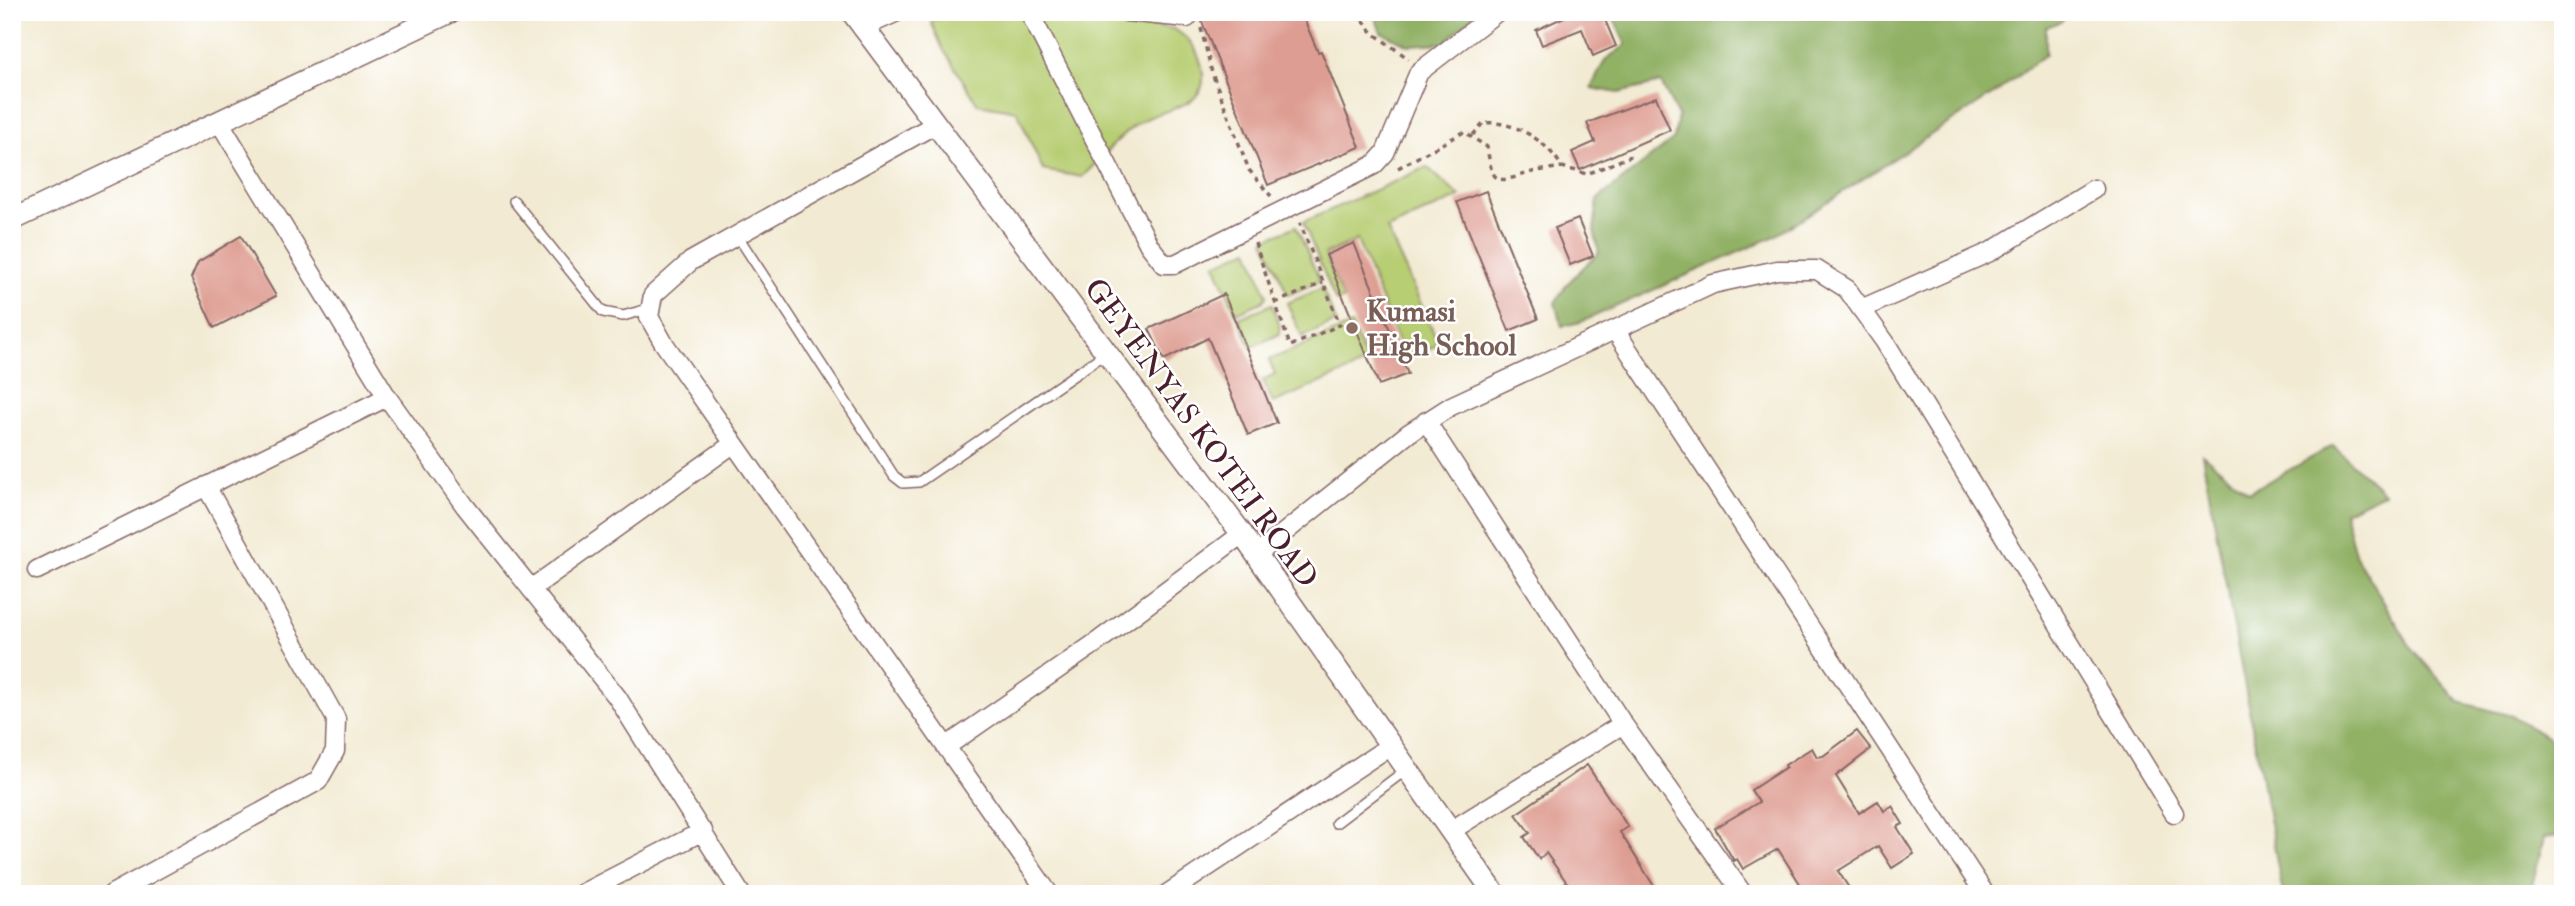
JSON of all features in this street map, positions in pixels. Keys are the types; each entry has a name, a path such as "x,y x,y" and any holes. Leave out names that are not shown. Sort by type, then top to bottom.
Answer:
{"street":[{"path":"857,20 897,12"},
{"path":"1030,12 1149,245 1164,264 1175,264 1374,165 1385,153 1419,72 1497,12"},
{"path":"1126,12 1187,18 1191,15"},
{"path":"12,220 445,14"},
{"name":"GEYENYAS KOTEI ROAD","path":"857,20 1242,534 1495,894"},
{"path":"220,123 387,397 465,506 617,697 741,894"},
{"path":"934,125 691,261 653,295 649,317 663,342 733,443 1049,894"},
{"path":"1861,309 1990,252 2094,190"},
{"path":"1256,555 1426,421 1451,406 1713,284 1777,270 1817,270 1847,289 1885,342 2174,813"},
{"path":"1615,330 1985,894"},
{"path":"37,570 387,397"},
{"path":"1426,421 1623,724 1743,894"},
{"path":"532,588 733,443"},
{"path":"112,894 318,781 335,751 336,719 206,486"},
{"path":"947,746 1097,642 1242,534"},
{"path":"1452,830 1623,724"},
{"path":"1167,894 1390,746"},
{"path":"581,894 703,831"}],"lane":[{"path":"514,201 603,312 623,316 650,308"},
{"path":"737,235 894,476 903,483 919,482 1106,353"},
{"path":"1336,823 1407,769"}],"path":[{"path":"1357,12 1373,33 1406,55 1419,72"},
{"path":"1191,15 1249,170 1272,197 1293,206 1340,325 1290,346 1250,228"},
{"path":"1473,135 1483,123 1499,121 1550,148 1562,167"},
{"path":"1392,171 1464,132 1473,135 1487,147 1491,170 1497,178 1507,181 1531,172 1562,167 1587,174 1631,156"},
{"path":"1275,303 1323,283"}],"green space":[{"path":"949,12 1016,12 1174,29 1189,40 1198,54 1203,81 1194,99 1134,126 1082,177 1043,170 1017,111 978,104 943,49 931,22"},
{"path":"1373,12 1477,12 1444,43 1409,45 1381,32"},
{"path":"1611,12 2070,12 2061,22 2046,27 2046,54 1998,91 1775,236 1581,322 1562,326 1555,303 1567,284 1599,252 1594,230 1598,199 1674,139 1678,116 1661,83 1618,93 1591,88 1605,60 1626,45"},
{"path":"1427,167 1460,197 1387,229 1439,344 1405,359 1357,240 1325,254 1344,299 1336,302 1303,222"},
{"path":"1296,226 1320,281 1288,295 1264,240"},
{"path":"1249,249 1267,296 1262,302 1236,313 1215,264"},
{"path":"1322,288 1336,322 1302,337 1287,303"},
{"path":"1272,304 1280,334 1251,347 1239,318"},
{"path":"1351,325 1367,363 1273,403 1263,380 1275,374 1269,360"},
{"path":"2333,446 2384,493 2344,512 2356,557 2413,650 2459,702 2512,716 2563,747 2563,836 2544,837 2530,894 2283,894 2202,454 2249,492"}],"building":[{"path":"1198,12 1301,12 1318,52 1321,51 1360,147 1268,185"},
{"path":"1575,12 1622,12 1605,20 1616,46 1593,56 1582,29 1542,45 1536,30"},
{"path":"1656,97 1670,130 1580,170 1572,152 1595,142 1587,123"},
{"path":"1486,191 1538,319 1509,331 1457,202"},
{"path":"1578,219 1593,256 1570,265 1555,228"},
{"path":"241,236 276,296 214,328 191,278 198,262"},
{"path":"1354,243 1408,374 1379,385 1326,255"},
{"path":"1224,294 1277,423 1248,435 1208,338 1164,360 1149,329"},
{"path":"1857,731 1871,749 1836,776 1859,813 1878,801 1884,811 1892,806 1903,824 1897,827 1914,854 1892,868 1878,846 1838,871 1853,894 1816,894 1811,886 1804,890 1778,849 1743,869 1737,859 1734,861 1715,828 1759,802 1751,790 1786,767 1785,765 1812,748 1817,757 1823,756"},
{"path":"1587,765 1628,827 1620,832 1659,894 1575,894 1546,853 1539,859 1524,837 1530,833 1516,814"}],"place":[{"name":"Kumasi High School","path":"1352,328"}]}
